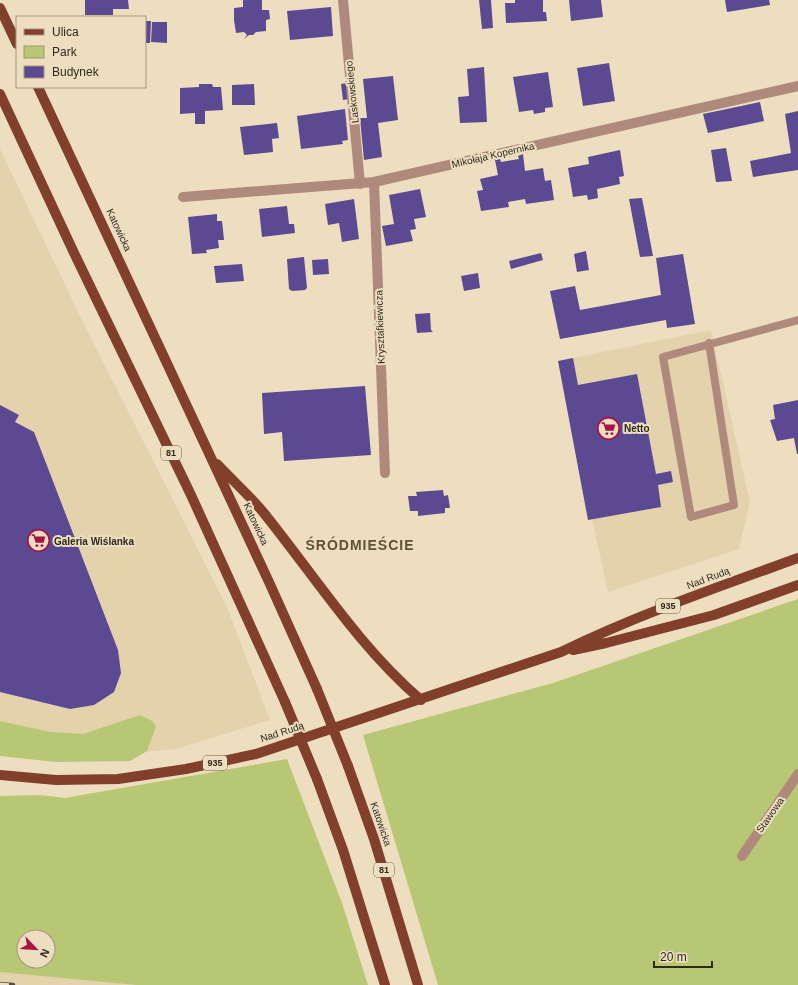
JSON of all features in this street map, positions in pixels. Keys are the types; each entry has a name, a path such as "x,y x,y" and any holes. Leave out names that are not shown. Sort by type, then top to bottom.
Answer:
{"main road":[{"path":"0,8 16,42"},
{"name":"Katowicka","path":"38,88 212,458 317,689 348,766 377,847 417,981"},
{"name":"81","path":"0,94 75,255 191,495 285,702 343,850 384,980"},
{"path":"212,458 262,511 347,621 383,664 400,682 421,700"},
{"name":"Nad Rudą","path":"0,775 56,780 118,779 186,769 256,754 561,652 603,631 798,558"},
{"name":"Nad Rudą","path":"561,652 606,644 714,615 798,585"}],"street":[{"name":"Laskowskiego","path":"343,0 360,184"},
{"name":"Mikołaja Kopernika","path":"183,197 374,182 798,86"},
{"name":"Krysztafkiewicza","path":"374,182 385,472"},
{"name":"Stawowa","path":"742,856 798,774"}],"lane":[{"path":"709,343 734,505 691,517 663,357 709,343 798,320"}],"shaded area":[{"name":"Galeria Wiślanka","path":"0,149 81,318 227,607 270,720 176,749 97,757 0,752"},
{"path":"711,330 750,502 739,549 608,592 558,361"},
{"path":"0,970 13,971 136,985 0,985"}],"green space":[{"path":"798,599 798,985 438,985 363,735 553,683"},
{"path":"140,715 152,721 156,726 147,751 130,761 56,762 0,756 0,721 50,732 83,734"},
{"path":"287,759 342,903 368,985 136,985 0,972 0,796 40,795 65,798"}],"building":[{"path":"85,0 128,0 129,9 113,9 113,15 85,15"},
{"path":"243,0 262,0 262,10 269,10 270,19 266,20 266,31 256,32 244,39 247,35 244,32 236,33 234,20 234,8 243,7"},
{"path":"479,0 491,0 493,28 482,29"},
{"path":"515,0 543,0 543,12 546,12 547,21 506,23 505,3 515,3"},
{"path":"569,0 601,0 603,17 571,21"},
{"path":"725,0 769,0 770,5 727,12"},
{"path":"331,7 333,36 290,40 287,11"},
{"path":"146,21 151,21 150,43 146,43"},
{"path":"152,22 167,22 167,43 151,42"},
{"path":"609,63 615,101 583,106 577,68"},
{"path":"484,67 487,122 460,123 458,97 469,96 467,69"},
{"path":"548,72 553,107 545,108 545,112 534,114 533,110 519,112 513,77"},
{"path":"393,76 398,120 378,123 382,157 364,160 360,118 367,118 363,79"},
{"path":"347,83 349,99 343,100 341,84"},
{"path":"199,84 212,84 213,87 221,87 223,110 205,111 205,124 195,124 195,113 180,114 180,88 199,87"},
{"path":"254,84 255,105 232,105 232,85"},
{"path":"760,102 764,121 708,133 703,114"},
{"path":"345,109 348,140 342,141 343,144 301,149 297,116"},
{"path":"798,111 798,170 753,177 750,161 791,153 785,114"},
{"path":"277,123 279,138 272,139 273,152 244,155 240,127"},
{"path":"726,148 732,181 716,182 711,150"},
{"path":"620,150 624,176 619,177 620,184 597,189 598,198 588,200 587,195 573,197 568,168 589,164 588,157"},
{"path":"523,154 525,171 543,168 545,181 551,180 554,200 526,204 525,199 508,202 509,207 481,211 477,191 483,190 480,179 498,175 495,160 500,159 501,162 519,159 518,156"},
{"path":"420,189 426,217 414,219 416,229 410,230 413,241 386,246 382,226 394,224 389,195"},
{"path":"642,198 653,256 640,257 629,199"},
{"path":"354,199 359,239 342,242 339,223 328,225 325,204"},
{"path":"287,206 289,224 294,224 295,233 262,237 259,209"},
{"path":"217,214 217,221 222,221 224,240 218,240 219,248 206,250 207,253 192,254 188,217"},
{"path":"586,251 589,270 577,272 574,254"},
{"path":"541,253 543,260 511,269 509,261"},
{"path":"683,254 695,324 667,328 666,320 560,339 550,291 575,286 580,310 661,295 656,258"},
{"path":"304,257 307,288 305,290 292,291 289,289 287,259"},
{"path":"328,259 329,274 313,275 312,260"},
{"path":"242,264 244,281 216,283 214,266"},
{"path":"478,273 480,288 464,291 461,276"},
{"path":"430,313 431,330 433,332 417,333 415,314"},
{"name":"Netto","path":"573,358 578,385 637,374 656,474 671,471 673,482 658,485 661,507 588,520 558,361"},
{"path":"365,386 371,455 284,461 282,432 264,434 262,393"},
{"path":"798,400 797,454 794,438 777,441 770,420 775,419 773,405"},
{"name":"Galeria Wiślanka","path":"0,405 19,415 15,422 34,432 118,650 121,673 114,692 94,705 70,709 0,692"},
{"path":"443,490 444,496 448,495 450,508 445,508 445,513 418,516 418,511 410,511 408,496 417,496 416,492"}],"railway":[{"path":"0,984 13,985"}],"place":[{"name":"Netto","path":"609,428"},
{"name":"Galeria Wiślanka","path":"38,541"}],"district":[{"name":"ŚRÓDMIEŚCIE","path":"360,545"}]}
